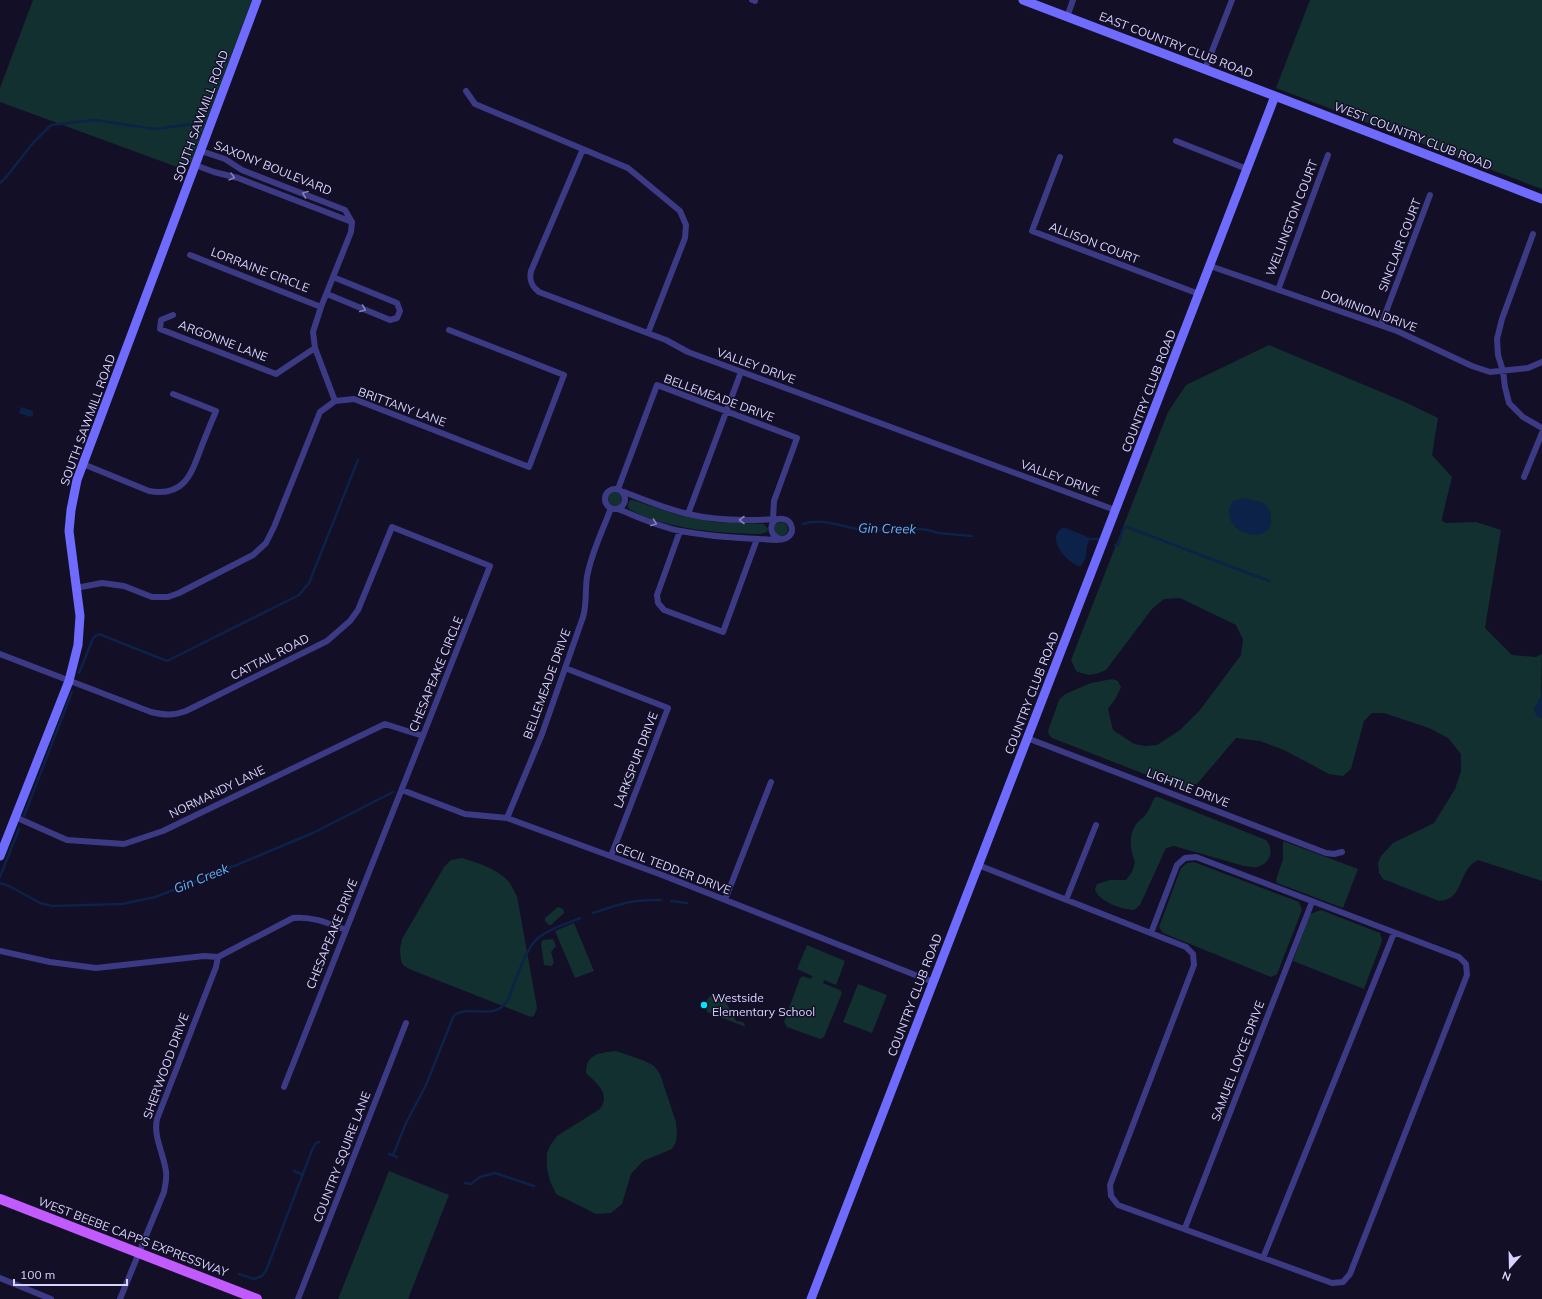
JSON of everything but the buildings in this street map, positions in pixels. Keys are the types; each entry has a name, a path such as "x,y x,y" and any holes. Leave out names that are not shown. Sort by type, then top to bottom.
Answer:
{"main road":[{"name":"WEST BEEBE CAPPS EXPRESSWAY","path":"0,1199 257,1299"}],"street":[{"name":"SOUTH SAWMILL ROAD","path":"0,856 70,681 78,645 80,616 69,542 69,526 74,490 257,0"},
{"name":"EAST COUNTRY CLUB ROAD","path":"1023,0 1275,96"},
{"path":"1067,17 1073,0"},
{"path":"1205,69 1232,0"},
{"path":"466,91 475,104 628,168 680,211 686,225 686,238 648,333"},
{"name":"COUNTRY CLUB ROAD","path":"811,1299 1275,96"},
{"name":"WEST COUNTRY CLUB ROAD","path":"1275,96 1542,199"},
{"path":"1176,141 1247,169"},
{"name":"VALLEY DRIVE","path":"583,149 531,270 530,281 539,292 666,340 688,352 1115,510"},
{"name":"SAXONY BOULEVARD","path":"200,151 225,159 249,173 345,210 352,222"},
{"name":"WELLINGTON COURT","path":"1278,290 1328,155"},
{"name":"ALLISON COURT","path":"1060,157 1032,231 1199,294"},
{"name":"SAXONY BOULEVARD","path":"195,166 238,178 352,222"},
{"name":"SINCLAIR COURT","path":"1381,325 1430,196"},
{"path":"76,588 102,583 124,586 152,597 168,597 179,593 253,555 266,543 274,527 320,412 335,401 315,348 313,332 321,306 351,232 352,222"},
{"path":"1534,234 1502,319 1498,339 1498,355 1503,371 1509,403 1523,417 1542,428"},
{"name":"LORRAINE CIRCLE","path":"190,255 321,306"},
{"name":"DOMINION DRIVE","path":"1210,266 1397,331 1472,366 1490,372 1528,368 1542,362"},
{"path":"327,294 390,320 397,318 400,310 397,304 333,277"},
{"name":"ARGONNE LANE","path":"173,315 161,320 160,329 276,374 315,348"},
{"name":"BRITTANY LANE","path":"335,401 354,399 529,467 564,375 449,330"},
{"path":"688,514 741,372"},
{"name":"BELLEMEADE DRIVE","path":"621,490 657,385 797,438 774,500 773,519"},
{"path":"83,464 149,491 159,492 177,489 184,483 195,466 216,411 172,394"},
{"path":"1524,477 1542,433"},
{"path":"614,508 621,507 625,502 626,499 621,490"},
{"path":"621,490 660,506 688,514 725,520 781,518 790,522 792,529 790,535 781,539 715,536 680,531 659,525 606,504 605,497 608,491 621,490"},
{"name":"BELLEMEADE DRIVE","path":"507,818 542,734 565,668 584,611 589,566 614,508"},
{"path":"781,518 775,521 771,527 772,534 781,539"},
{"name":"CATTAIL ROAD","path":"0,654 150,712 167,716 176,715 327,641 339,632 358,610 392,527 490,566"},
{"path":"680,531 657,595 658,604 664,610 723,632 757,539"},
{"name":"CHESAPEAKE CIRCLE","path":"402,790 490,566"},
{"name":"LARKSPUR DRIVE","path":"565,668 668,708 611,856"},
{"name":"NORMANDY LANE","path":"15,817 67,840 124,844 163,830 384,724 423,736"},
{"name":"LIGHTLE DRIVE","path":"1027,738 1326,853 1334,854 1342,852"},
{"path":"725,900 771,782"},
{"name":"CECIL TEDDER DRIVE","path":"402,790 465,814 507,818 611,856 933,982"},
{"name":"CHESAPEAKE DRIVE","path":"284,1087 402,790"},
{"path":"1066,900 1096,825"},
{"path":"978,865 1186,947 1193,954 1194,965 1110,1185 1111,1196 1118,1205 1185,1228 1332,1283 1343,1282 1350,1274 1467,975 1466,964 1458,957 1196,858 1185,858 1177,866 1151,933"},
{"name":"SAMUEL LOYCE DRIVE","path":"1185,1228 1312,902"},
{"path":"0,951 50,962 96,968 204,956 218,957 293,918 304,916 316,918 346,930"},
{"path":"1263,1258 1394,933"},
{"name":"SHERWOOD DRIVE","path":"120,1299 164,1192 166,1173 155,1127 157,1119 216,967 218,957"},
{"name":"COUNTRY SQUIRE LANE","path":"298,1299 406,1023"},
{"path":"0,1278 51,1299"}],"green space":[{"path":"33,0 252,0 191,162 177,167 0,102 0,88"},
{"path":"1310,0 1542,0 1542,189 1276,88"},
{"path":"1269,345 1405,402 1438,418 1432,455 1452,477 1442,521 1446,523 1476,522 1501,530 1485,628 1512,655 1536,657 1542,654 1541,697 1534,709 1537,716 1542,718 1542,881 1478,860 1467,870 1453,896 1439,901 1383,879 1379,873 1378,863 1381,856 1393,843 1434,823 1455,789 1461,771 1461,754 1448,738 1429,728 1384,713 1372,713 1364,721 1351,769 1343,776 1329,774 1284,750 1260,741 1236,738 1197,784 1183,789 1052,738 1049,735 1048,731 1059,700 1065,694 1091,683 1112,679 1118,681 1121,687 1116,698 1108,709 1113,730 1134,744 1145,746 1157,745 1180,730 1200,710 1241,655 1243,639 1236,625 1180,598 1164,599 1152,609 1106,670 1091,675 1084,674 1076,671 1071,660 1168,412 1186,385","holes":["1260,503 1266,506 1269,511 1271,523"]},
{"path":"612,492 618,492 622,496 622,502 618,506 612,506 608,502 608,496"},
{"path":"630,500 681,516 714,522 764,524 768,529 767,532 761,534 744,534 677,526 645,517 630,510 628,504"},
{"path":"778,522 784,522 788,526 788,532 784,536 778,536 774,532 774,526"},
{"path":"1155,797 1266,840 1269,844 1271,852 1268,860 1257,867 1252,867 1174,846 1166,848 1140,905 1134,910 1129,910 1117,907 1105,901 1100,897 1095,889 1097,884 1110,880 1126,880 1132,872 1135,862 1131,847 1132,832 1137,823 1144,817"},
{"path":"1283,841 1358,869 1343,908 1277,883 1276,880 1283,859"},
{"path":"462,858 499,873 509,882 517,896 537,1008 534,1016 531,1017 409,969 403,965 401,961 400,949 402,939 444,867 451,860"},
{"path":"1194,862 1299,902 1302,910 1277,974 1271,977 1163,933 1159,927 1181,868 1187,863"},
{"path":"558,907 563,909 564,913 551,925 549,925 545,921 545,918"},
{"path":"1321,910 1380,933 1382,941 1364,989 1293,961 1310,914"},
{"path":"574,923 594,971 575,978 555,931"},
{"path":"553,939 556,946 551,952 554,963 551,966 544,965 541,943 543,940"},
{"path":"807,945 845,961 836,985 824,980 823,983 840,990 842,993 824,1037 820,1039 787,1027 784,1022 800,978 803,976 811,979 812,976 797,969"},
{"path":"858,984 887,995 872,1033 843,1022"},
{"path":"714,994 723,996 736,1021 743,1022 746,1027 707,1012 706,1001"},
{"path":"616,1051 645,1061 654,1066 660,1074 676,1122 676,1142 672,1149 643,1161 631,1174 622,1204 611,1213 596,1214 556,1194 550,1181 547,1169 547,1153 557,1136 600,1109 604,1098 603,1093 598,1085 586,1073 588,1061 595,1055"},
{"path":"389,1171 449,1195 408,1299 338,1299"}],"water":[{"path":"21,407 33,411 33,416 30,417 19,413"},
{"path":"1245,498 1261,502 1266,505 1270,514 1271,522 1269,528 1265,532 1259,534 1245,533 1238,529 1231,521 1229,512 1233,501"},
{"path":"1062,528 1066,528 1090,538 1087,546 1086,558 1081,566 1071,562 1061,552 1057,545 1057,533"},
{"path":"1542,685 1542,718 1537,716 1534,709 1541,697"}],"waterway":[{"path":"0,183 33,143 51,125 94,120 155,129 208,122"},
{"path":"79,673 94,637 99,634 167,661 299,595 309,583 358,460"},
{"name":"Gin Creek","path":"803,524 810,522 825,522 864,530 878,531 922,529 938,533 972,536"},
{"path":"1115,545 1118,545 1123,529 1127,527 1269,581"},
{"path":"1090,539 1098,539"},
{"path":"24,816 72,692"},
{"name":"Gin Creek","path":"0,883 11,887 40,903 52,906 122,904 155,897 215,874 313,833 393,792"},
{"path":"0,877 19,829"},
{"path":"593,913 626,903 642,900 661,900"},
{"path":"671,901 687,903"},
{"path":"393,1155 406,1123 426,1085 454,1015 468,1011 490,1012 502,1007 508,1000 529,949 538,938 558,926 580,918"},
{"path":"239,1274 254,1279 262,1276 266,1271 312,1150 316,1143 319,1142"},
{"path":"389,1154 397,1157"},
{"path":"294,1171 303,1175"},
{"path":"465,1183 471,1184 480,1177 495,1173 534,1186"}],"place":[{"name":"Westside Elementary School","path":"704,1005"}]}
